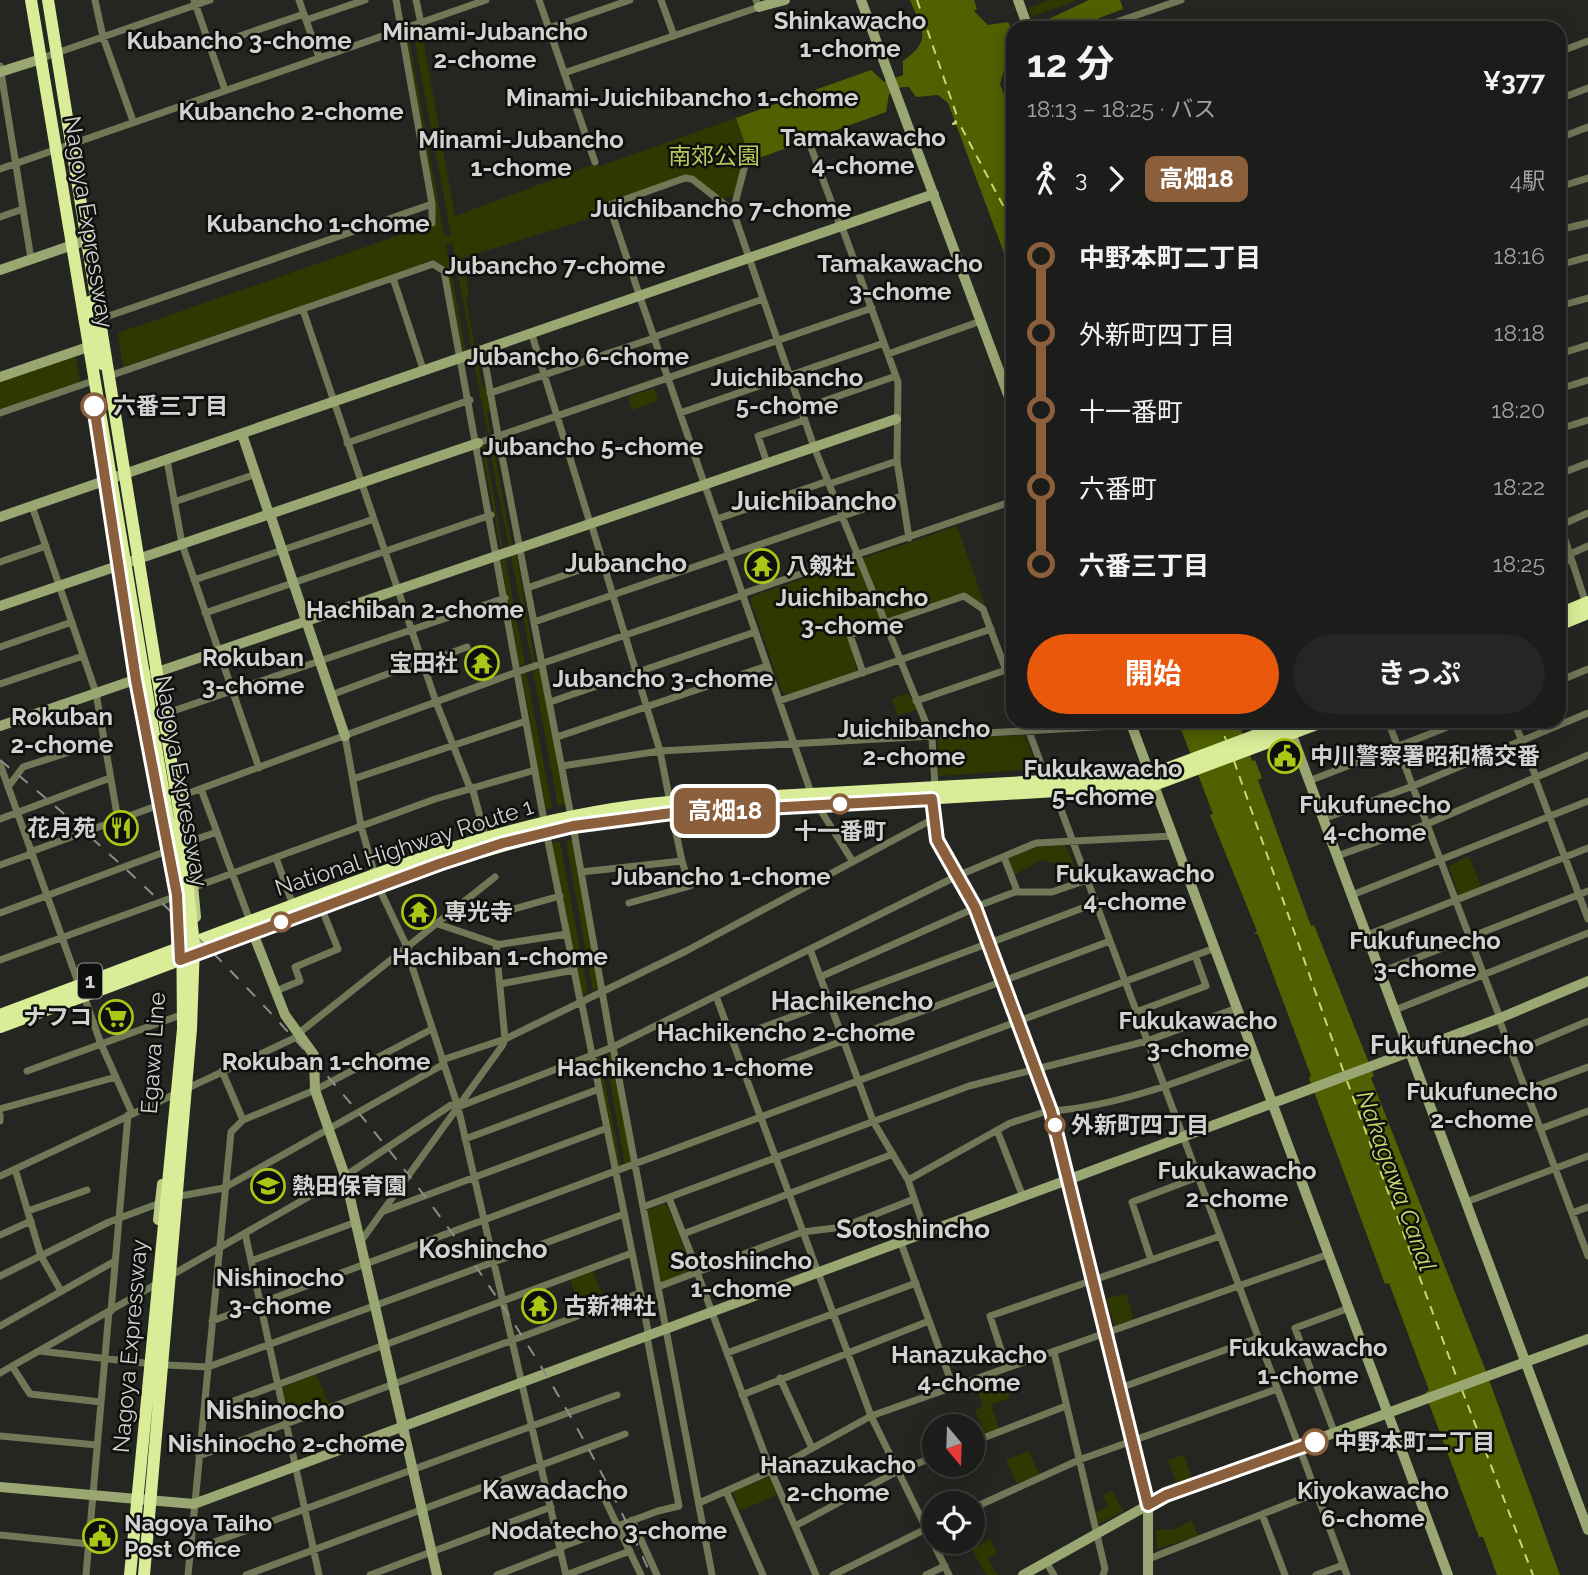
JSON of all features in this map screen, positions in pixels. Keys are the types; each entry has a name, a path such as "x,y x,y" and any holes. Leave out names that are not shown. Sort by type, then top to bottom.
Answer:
{"highway":[{"name":"Nagoya Expressway","path":"29,0 176,865 184,943 183,1029 128,1575"},
{"name":"Nagoya Expressway","path":"50,0 53,36 180,816 194,945 191,1029 145,1575"},
{"path":"53,36 53,83 89,302 105,375 117,400"},
{"path":"93,386 102,396 170,802 168,854"},
{"path":"1566,613 1587,609"},
{"path":"1566,621 1587,609"},
{"name":"National Highway Route 1","path":"0,1027 82,990 180,953 251,927 321,907 377,880 485,836 572,821 811,793 934,792 1152,780 1252,743 1284,728"},
{"name":"National Highway Route 1","path":"671,808 818,806 934,792"},
{"name":"National Highway Route 1","path":"251,927 293,905 473,853 545,827"},
{"name":"National Highway Route 1","path":"0,1015 82,990"},
{"path":"142,1436 148,1429 172,1184 172,1094"},
{"path":"136,1575 161,1331 172,1293"}],"main road":[{"name":"Egawa Line","path":"29,0 93,386 136,680 170,802 188,842 195,887 198,947 190,1085 167,1365 145,1575"},
{"name":"Egawa Line","path":"50,0 162,670 167,713 170,802"},
{"name":"Egawa Line","path":"128,1575 144,1363 178,1016 180,953 177,895 168,854"}],"street":[{"path":"95,0 103,37 132,121"},
{"path":"0,72 195,2 210,0"},
{"path":"299,0 319,57"},
{"path":"210,46 365,0"},
{"path":"396,0 432,204 432,223"},
{"path":"416,0 421,23"},
{"path":"0,169 486,0"},
{"path":"540,0 595,162"},
{"path":"549,28 630,0"},
{"path":"661,0 674,36"},
{"path":"564,73 674,36 758,3 785,0"},
{"path":"861,0 1006,389"},
{"path":"1017,0 1025,21"},
{"path":"1120,21 1181,0"},
{"path":"195,2 225,90"},
{"path":"1566,49 1588,41"},
{"path":"0,66 4,120 15,164 31,259"},
{"path":"1566,96 1588,88"},
{"path":"1566,135 1588,127"},
{"path":"809,142 896,376 897,461 909,538"},
{"path":"733,211 745,165"},
{"path":"811,793 609,205 685,178 692,179 733,211 814,447 931,736 933,818 937,840 975,908 989,943 1051,1110 1070,1180 1148,1505 1148,1575"},
{"path":"1566,185 1588,178"},
{"path":"0,517 750,260 933,194"},
{"path":"103,318 432,204"},
{"path":"0,216 23,209"},
{"path":"1566,228 1588,222"},
{"path":"0,270 90,239"},
{"path":"1566,263 1588,257"},
{"path":"112,375 433,264 444,271 478,443 545,827 632,1252 679,1506 632,1520 497,1575"},
{"path":"393,278 424,372"},
{"path":"1566,304 1588,298"},
{"path":"490,393 763,299"},
{"path":"0,607 872,308"},
{"path":"303,310 422,662 471,788 485,836"},
{"path":"888,354 981,321"},
{"path":"532,335 660,751 682,861 690,886 629,903"},
{"path":"680,413 884,343"},
{"path":"1566,352 1588,345"},
{"path":"0,377 85,348"},
{"path":"483,351 712,1575"},
{"path":"801,409 896,376"},
{"path":"1566,387 1588,380"},
{"path":"0,413 93,386"},
{"path":"347,443 470,400"},
{"path":"0,726 896,419"},
{"path":"767,463 758,436 805,420"},
{"path":"1566,427 1588,420"},
{"path":"242,434 345,736 361,827 377,880 407,950 458,1107 566,1575 631,1551"},
{"path":"167,460 182,544 259,768"},
{"path":"716,519 897,461"},
{"path":"1566,471 1588,463"},
{"path":"174,502 256,474"},
{"path":"534,622 901,496"},
{"path":"0,865 517,672 1006,503"},
{"path":"32,506 96,693 118,821"},
{"path":"1566,522 1588,513"},
{"path":"205,613 491,515"},
{"path":"194,580 373,519"},
{"path":"0,562 46,546"},
{"path":"1566,546 1587,609"},
{"path":"1566,559 1588,547"},
{"path":"527,587 603,562"},
{"path":"863,673 850,635 964,596 983,609 1006,670 916,701"},
{"path":"167,713 505,598"},
{"path":"0,647 72,622"},
{"path":"779,701 991,629"},
{"path":"550,702 755,632"},
{"path":"331,695 467,647"},
{"path":"0,684 83,656"},
{"path":"556,737 767,666"},
{"path":"1566,678 1588,669"},
{"path":"1566,722 1588,713"},
{"path":"353,779 452,743 526,721"},
{"path":"562,766 660,751 1058,728"},
{"path":"1133,728 1447,1575"},
{"path":"1291,728 1587,1524"},
{"path":"1391,728 1587,1251"},
{"path":"1309,781 1446,728"},
{"path":"1517,728 1588,919"},
{"path":"1323,819 1413,786 1553,728"},
{"path":"1029,730 1347,1575"},
{"path":"8,787 23,767 104,741"},
{"path":"1337,856 1427,824 1588,755"},
{"path":"0,764 101,1044 130,1114 104,1359 86,1575"},
{"path":"195,887 471,788 535,770"},
{"path":"0,819 110,778"},
{"path":"201,789 285,1015 314,1055 315,1090 345,1176 437,1575"},
{"path":"1352,895 1441,862 1588,801"},
{"path":"818,806 853,862"},
{"path":"180,1196 225,1188 443,1062 505,1039 686,951 933,818"},
{"path":"188,842 217,832"},
{"path":"0,1373 345,1176 451,1105 458,1107 592,1057 957,876 1036,844 1173,836"},
{"path":"1367,935 1588,848"},
{"path":"0,913 168,854"},
{"path":"1004,856 1016,888 1015,892"},
{"path":"276,858 293,905"},
{"path":"581,872 682,861"},
{"path":"0,1177 300,1034 495,877"},
{"path":"820,976 1015,892 1052,892 1087,880"},
{"path":"1381,972 1588,891"},
{"path":"0,960 177,895"},
{"path":"507,911 560,896"},
{"path":"732,1039 1096,903"},
{"path":"276,991 300,981 295,967 338,949 321,907"},
{"path":"438,924 497,944 567,934"},
{"path":"1395,1010 1485,977 1588,933"},
{"path":"746,1077 1110,941"},
{"path":"360,1241 505,1039 497,944"},
{"path":"212,1321 1215,948"},
{"path":"810,949 873,1121 908,1180 926,1234"},
{"path":"1136,1012 1206,986 1195,955"},
{"path":"500,984 574,970"},
{"path":"0,1487 194,1504 1070,1180 1500,1018 1588,981"},
{"path":"716,996 871,1416 922,1513"},
{"path":"643,1207 969,1086 1147,1041 1237,1008"},
{"path":"27,1071 178,1016"},
{"path":"1512,1053 1588,1021"},
{"path":"188,1575 228,1140 235,1127 243,1120 315,1090 432,1029"},
{"path":"908,1180 997,1130 1051,1110 1085,1109 1164,1087 1254,1053"},
{"path":"1526,1090 1588,1067"},
{"path":"222,1072 243,1120"},
{"path":"0,1109 116,1077"},
{"path":"465,1139 599,1089"},
{"path":"1541,1129 1588,1111"},
{"path":"0,1115 0,1121"},
{"path":"382,1212 607,1128"},
{"path":"997,1130 1023,1197"},
{"path":"683,1234 892,1154"},
{"path":"1466,1202 1588,1156"},
{"path":"15,1169 41,1256 61,1292"},
{"path":"1151,1260 1132,1202 1198,1177"},
{"path":"28,1211 87,1190"},
{"path":"669,1198 771,1471 816,1575"},
{"path":"658,1287 802,1232 843,1227 914,1199"},
{"path":"0,1276 119,1218 160,1203"},
{"path":"1572,1213 1588,1207"},
{"path":"167,1365 208,1367 624,1214"},
{"path":"0,1235 31,1221"},
{"path":"251,1261 356,1222"},
{"path":"245,1233 319,1575"},
{"path":"1007,1368 990,1316 1220,1236"},
{"path":"901,1243 953,1387"},
{"path":"204,1412 632,1252"},
{"path":"699,1503 771,1471 871,1416 1329,1254"},
{"path":"0,1326 115,1261"},
{"path":"727,1353 916,1283"},
{"path":"199,1456 640,1293"},
{"path":"1335,1434 1295,1328 1349,1308"},
{"path":"742,1395 929,1321"},
{"path":"1120,1388 1258,1338"},
{"path":"1023,1575 1166,1495 1588,1339"},
{"path":"39,1350 144,1363"},
{"path":"1054,1352 1105,1569 1103,1575"},
{"path":"12,1366 30,1394 101,1402"},
{"path":"780,1378 812,1448"},
{"path":"985,1502 1079,1460 1278,1390"},
{"path":"190,1551 617,1395"},
{"path":"985,1437 1066,1406"},
{"path":"246,1575 625,1434"},
{"path":"0,1436 97,1445"},
{"path":"795,1526 898,1471 922,1462"},
{"path":"600,1487 641,1575"},
{"path":"726,1491 763,1575"},
{"path":"1150,1558 1316,1493"},
{"path":"370,1575 551,1507"},
{"path":"1262,1514 1285,1575"},
{"path":"632,1520 657,1575"},
{"path":"833,1575 922,1531"},
{"path":"0,1535 89,1544"},
{"path":"940,1554 949,1575"},
{"path":"1046,1562 1054,1575"},
{"path":"1316,1575 1343,1565"},
{"path":"926,1575 944,1566"}],"green space":[{"path":"1049,0 1078,0 1032,17 1028,8"},
{"name":"南郊公園","path":"421,28 455,216 591,165 600,166 736,118 751,161 741,165 734,196 723,199 684,176 606,203 607,213 463,258 469,296 466,298 475,348 472,350 452,243 446,245 466,352 462,348 447,268 434,261 123,367 118,333 437,222 404,36 408,33 444,236 451,235 413,31"},
{"path":"71,356 76,358 80,381 78,383 0,410 0,380"},
{"path":"477,357 482,387 487,387 491,410 487,412 490,433 473,358"},
{"path":"654,388 658,401 632,410 628,397"},
{"path":"492,441 512,545 509,546 488,442"},
{"path":"484,444 503,548 501,549 481,447"},
{"path":"957,526 985,606 965,593 848,633 857,671 787,695 782,692 751,601 753,596"},
{"path":"516,554 535,662 532,663 511,556"},
{"path":"505,558 525,665 520,666 501,561"},
{"path":"533,670 540,670 566,804 558,806"},
{"path":"526,672 552,807 545,809 522,674"},
{"path":"908,693 917,709 898,716 892,699"},
{"path":"1025,735 1037,769 939,776 938,739"},
{"path":"573,840 599,987 593,991 566,841"},
{"path":"560,842 588,993 581,996 551,843"},
{"path":"1066,845 1080,880 1077,881 1066,866 1041,860 1014,875 1007,859 1036,847"},
{"path":"1469,856 1482,889 1459,896 1449,866"},
{"path":"610,1054 631,1161 625,1165 605,1055"},
{"path":"600,1057 621,1166 616,1166 595,1060"},
{"path":"666,1203 693,1269 663,1282 660,1281 646,1211"},
{"path":"593,1270 605,1303 582,1311 570,1279"},
{"path":"1126,1294 1134,1320 1115,1327 1106,1298"},
{"path":"316,1374 330,1405 288,1418 282,1388"},
{"path":"1001,1374 1010,1398 991,1405 999,1429 985,1435 985,1414 977,1414 975,1410 983,1407 975,1383"},
{"path":"1029,1451 1039,1474 1017,1484 1006,1460"},
{"path":"1184,1455 1192,1478 1177,1484 1168,1460"},
{"path":"770,1478 777,1495 739,1511 733,1492"},
{"path":"1112,1491 1123,1511 1099,1524 1095,1513 1108,1506 1102,1495"},
{"path":"1192,1520 1198,1536 1157,1549 1156,1530 1176,1529"},
{"path":"990,1539 997,1553 988,1558 997,1575 986,1575 975,1554 985,1554 985,1542"}],"water":[{"path":"910,0 974,0 977,9 974,11 988,25 1006,22 1006,68 1000,84 1006,100 1006,258 948,103 938,95 916,97 909,87 902,87 889,94 886,112 751,161 736,118 871,70 884,82 903,75 903,61 922,40 918,19"},
{"path":"1089,0 1120,0 1123,9 1091,21 1047,21"},
{"name":"Nakagawa Canal","path":"1181,728 1240,728 1252,761 1255,760 1262,778 1258,780 1311,926 1314,925 1374,1076 1371,1078 1485,1369 1560,1575 1497,1575 1483,1537 1479,1537 1425,1393 1429,1390 1389,1283 1385,1284 1258,934 1254,934 1257,931 1210,815 1213,814"}],"ferry route":[{"path":"917,0 958,119 953,124 959,123 1006,211"},
{"path":"1222,728 1226,740"},
{"path":"1234,761 1344,1073"},
{"path":"1347,1081 1458,1381"},
{"path":"1462,1390 1533,1575"}],"railway":[{"path":"0,760 99,845 195,935 286,1030 373,1130 453,1235 527,1344 593,1457 651,1575"}],"bus line":[{"name":"高畑18","path":"94,406 136,680 177,895 180,960 439,864 503,843 573,826 672,813 932,799 937,840 975,907 1051,1111 1083,1230 1148,1505 1166,1495 1315,1442"}],"place":[{"name":"六番三丁目","path":"94,406"},
{"name":"八剱社","path":"762,566"},
{"name":"宝田社","path":"482,663"},
{"name":"中川警察署昭和橋交番","path":"1285,756"},
{"name":"十一番町","path":"840,804"},
{"name":"花月苑","path":"121,828"},
{"name":"専光寺","path":"419,912"},
{"name":"ナフコ","path":"116,1017"},
{"name":"外新町四丁目","path":"1055,1125"},
{"name":"熱田保育園","path":"268,1186"},
{"name":"古新神社","path":"539,1306"},
{"name":"中野本町二丁目","path":"1315,1442"},
{"name":"Nagoya Taiho Post Office","path":"100,1536"}],"district":[{"name":"Shinkawacho 1-chome","path":"850,35"},
{"name":"Kubancho 3-chome","path":"239,41"},
{"name":"Minami-Jubancho 2-chome","path":"485,46"},
{"name":"Minami-Juichibancho 1-chome","path":"682,98"},
{"name":"Kubancho 2-chome","path":"291,112"},
{"name":"Tamakawacho 4-chome","path":"863,152"},
{"name":"Minami-Jubancho 1-chome","path":"521,154"},
{"name":"Juichibancho 7-chome","path":"721,209"},
{"name":"Kubancho 1-chome","path":"318,224"},
{"name":"Jubancho 7-chome","path":"555,266"},
{"name":"Tamakawacho 3-chome","path":"900,278"},
{"name":"Jubancho 6-chome","path":"578,357"},
{"name":"Juichibancho 5-chome","path":"787,392"},
{"name":"Jubancho 5-chome","path":"593,447"},
{"name":"Juichibancho","path":"814,501"},
{"name":"Jubancho","path":"626,563"},
{"name":"Hachiban 2-chome","path":"415,610"},
{"name":"Juichibancho 3-chome","path":"852,612"},
{"name":"Rokuban 3-chome","path":"253,672"},
{"name":"Jubancho 3-chome","path":"663,679"},
{"name":"Rokuban 2-chome","path":"62,731"},
{"name":"Juichibancho 2-chome","path":"914,743"},
{"name":"Fukukawacho 5-chome","path":"1103,783"},
{"name":"Fukufunecho 4-chome","path":"1375,819"},
{"name":"Jubancho 1-chome","path":"721,877"},
{"name":"Fukukawacho 4-chome","path":"1135,888"},
{"name":"Fukufunecho 3-chome","path":"1425,955"},
{"name":"Hachiban 1-chome","path":"500,957"},
{"name":"Hachikencho","path":"852,1001"},
{"name":"Hachikencho 2-chome","path":"786,1033"},
{"name":"Fukukawacho 3-chome","path":"1198,1035"},
{"name":"Fukufunecho","path":"1452,1045"},
{"name":"Rokuban 1-chome","path":"326,1062"},
{"name":"Hachikencho 1-chome","path":"685,1068"},
{"name":"Fukufunecho 2-chome","path":"1482,1106"},
{"name":"Fukukawacho 2-chome","path":"1237,1185"},
{"name":"Sotoshincho","path":"913,1229"},
{"name":"Koshincho","path":"483,1249"},
{"name":"Sotoshincho 1-chome","path":"741,1275"},
{"name":"Nishinocho 3-chome","path":"280,1292"},
{"name":"Fukukawacho 1-chome","path":"1308,1362"},
{"name":"Hanazukacho 4-chome","path":"969,1369"},
{"name":"Nishinocho","path":"275,1410"},
{"name":"Nishinocho 2-chome","path":"286,1444"},
{"name":"Hanazukacho 2-chome","path":"838,1479"},
{"name":"Kawadacho","path":"555,1490"},
{"name":"Kiyokawacho 6-chome","path":"1373,1505"},
{"name":"Nodatecho 3-chome","path":"609,1531"}]}
